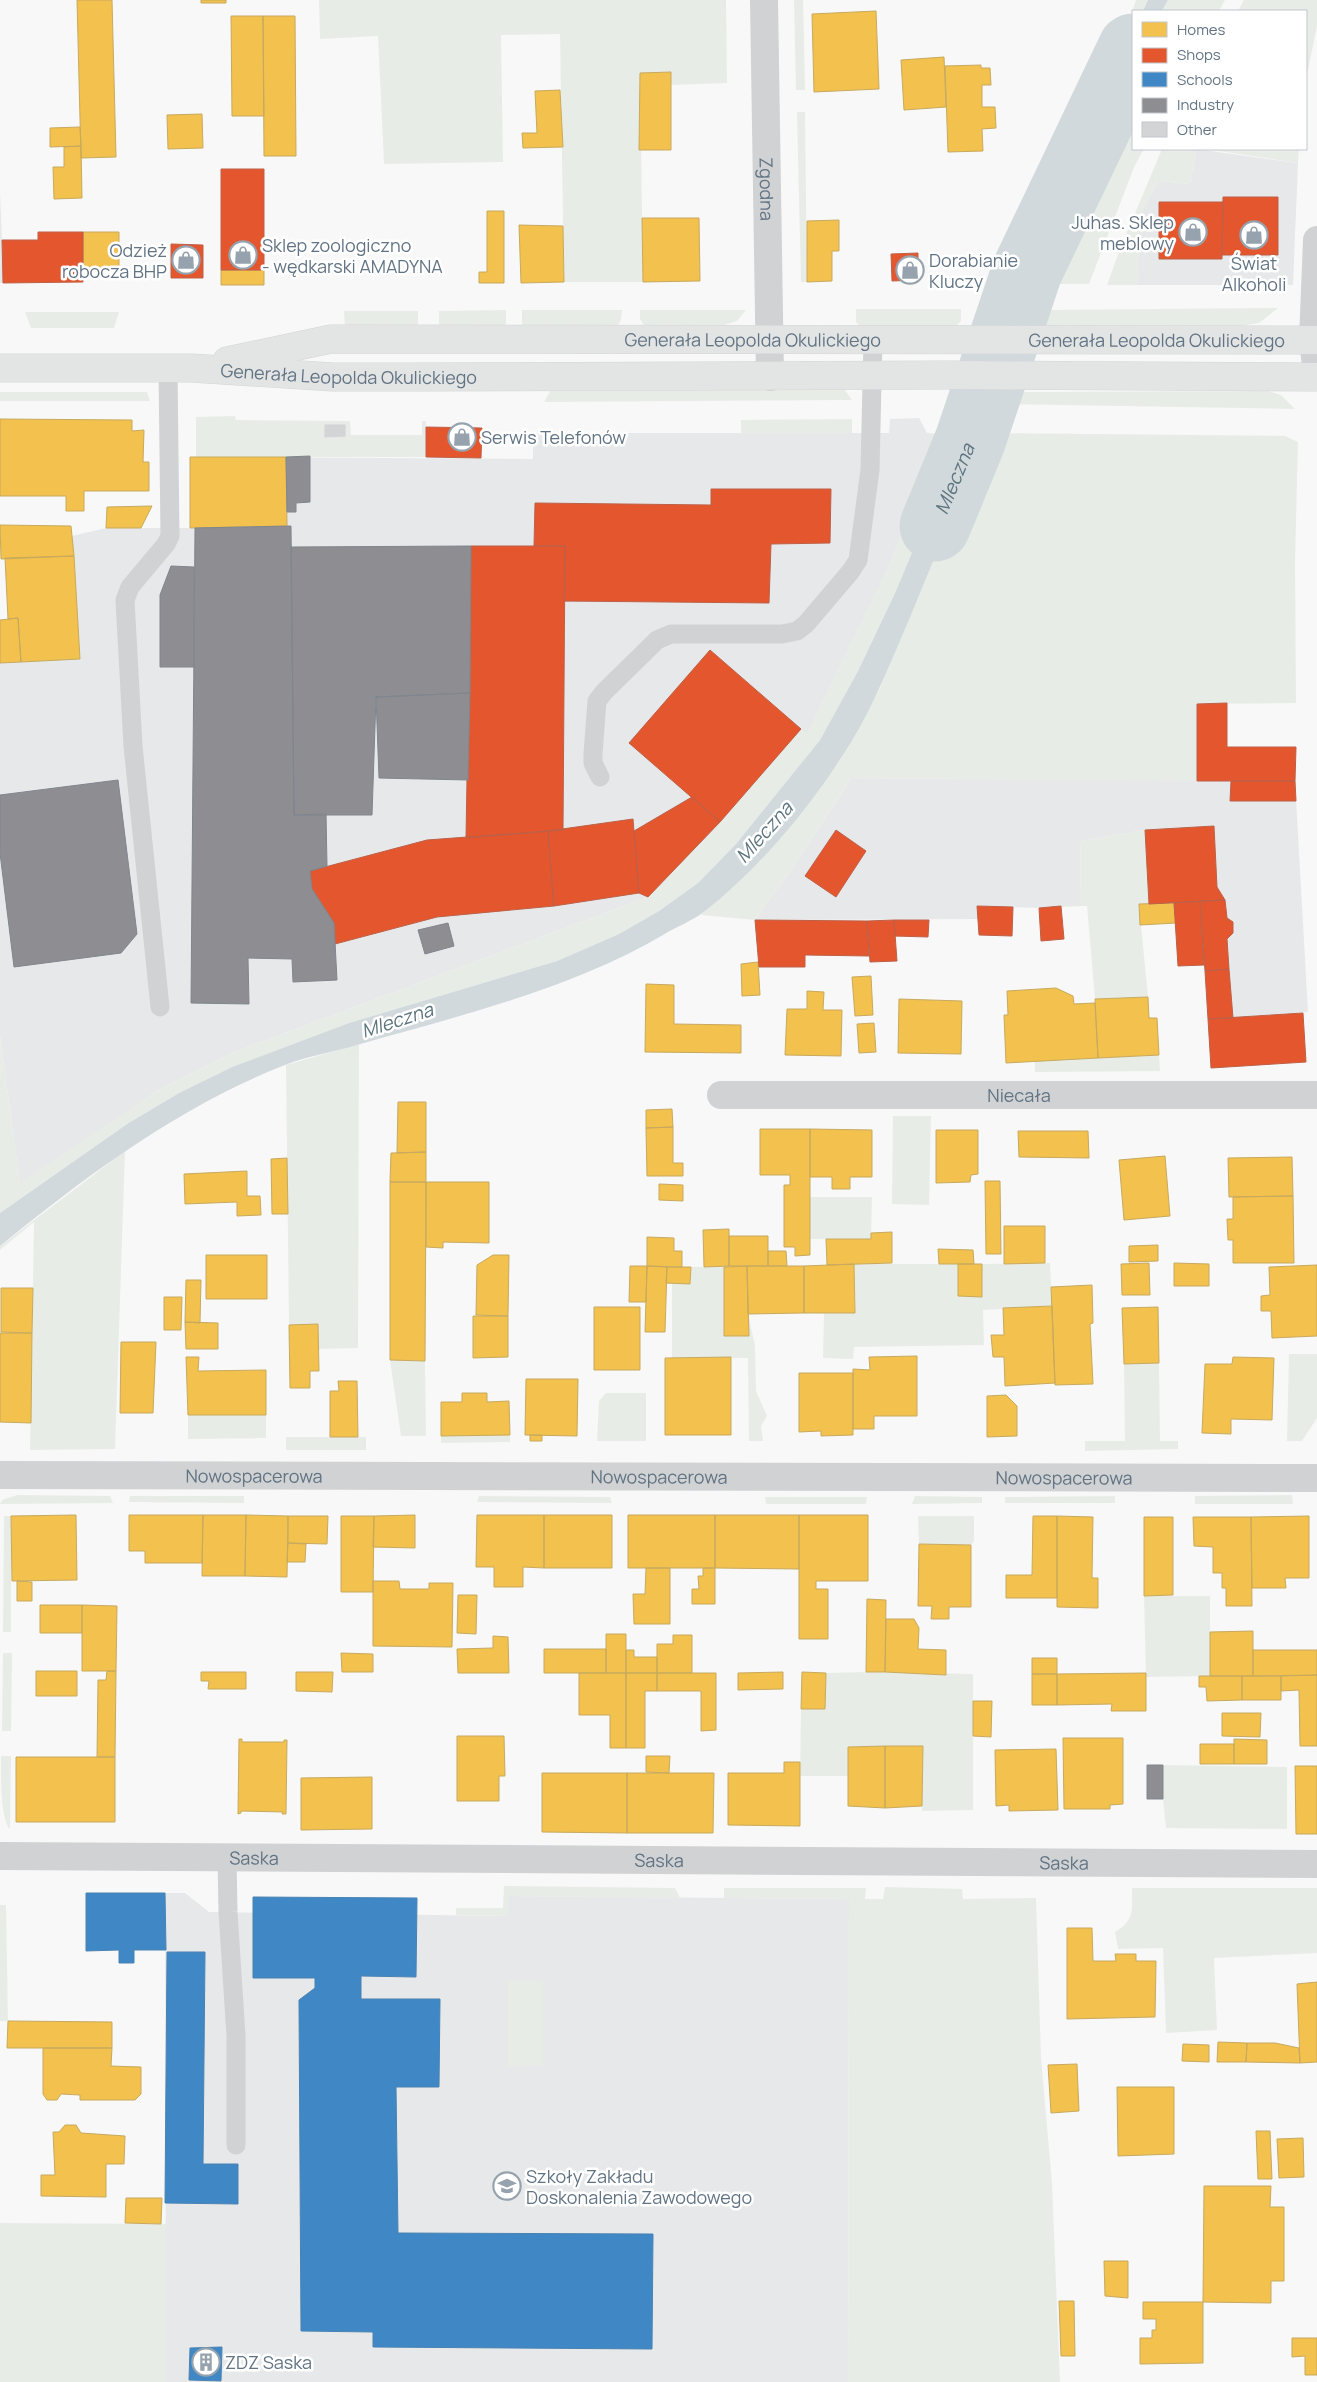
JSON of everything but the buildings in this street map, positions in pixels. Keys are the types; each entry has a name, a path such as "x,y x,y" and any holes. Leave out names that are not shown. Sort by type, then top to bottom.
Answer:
{"main road":[{"name":"Generała Leopolda Okulickiego","path":"179,368 332,338 1315,340"},
{"name":"Generała Leopolda Okulickiego","path":"0,368 179,368 333,377 1317,375"}],"street":[{"name":"Zgodna","path":"764,0 770,377"},
{"path":"1317,240 1315,340 1317,375"},
{"name":"Niecała","path":"721,1095 1317,1095"},
{"name":"Nowospacerowa","path":"0,1475 1317,1478"},
{"name":"Saska","path":"0,1856 1317,1864"}],"lane":[{"path":"600,777 593,763 597,701 657,640 671,634 782,634 797,631 806,624 852,571 858,560 861,546 870,470 873,339"},
{"path":"160,1007 133,746 125,600 130,587 166,544 170,536 179,368"},
{"path":"227,1857 228,1912 236,2036 236,2145"}],"shaded area":[{"path":"319,0 726,0 727,83 671,85 671,72 640,73 643,282 564,282 560,34 501,35 503,162 384,164 378,36 320,39"},
{"path":"794,0 803,0 805,90 796,90"},
{"path":"1136,0 1148,0 1143,10 1133,10"},
{"path":"1168,0 1225,0 1220,10 1163,10"},
{"path":"1244,0 1317,0 1317,26 1307,75 1307,10 1239,10"},
{"path":"1132,12 1132,34 1008,283 999,284 1122,42"},
{"path":"1132,70 1132,150 1143,150 1135,165 1089,284 1040,284 1040,272 1044,255"},
{"path":"797,112 805,112 807,282 801,282"},
{"path":"1162,150 1196,150 1190,184 1158,181 1139,216 1137,285 1107,285"},
{"path":"1196,150 1298,163 1293,285 1137,285 1139,216 1158,181 1190,184"},
{"path":"1213,150 1299,150 1298,163"},
{"path":"0,192 2,240 3,283 0,283"},
{"path":"1278,308 1259,323 1236,327 1032,327 1043,310"},
{"path":"856,309 961,309 961,321 955,327 861,327 856,322"},
{"path":"506,310 506,324 502,327 439,327 439,311"},
{"path":"522,310 622,310 621,320 617,327 525,327 522,324"},
{"path":"640,310 746,310 737,321 721,326 645,327 640,319"},
{"path":"344,311 418,311 418,327 345,328"},
{"path":"25,312 119,312 114,328 31,328"},
{"path":"552,388 844,389 852,400 544,402"},
{"path":"1262,389 1281,395 1295,409 1007,404 1014,392 1262,391"},
{"path":"0,392 147,392 150,401 0,401"},
{"path":"235,416 236,420 350,421 351,435 422,435 422,421 426,421 426,457 196,457 196,417"},
{"path":"919,418 927,433 940,434 889,567 807,734 801,729 720,822 648,897 235,1052 157,1091 20,1185 0,1036 0,663 80,659 72,536 106,528 190,528 190,457 533,459 533,433 889,433 890,419"},
{"path":"852,419 852,433 741,433 741,420"},
{"path":"987,433 1285,436 1298,442 1295,561 1296,703 1197,704 1197,781 851,778 803,852 755,920 701,915 735,885 785,833 840,760 880,688"},
{"path":"940,434 962,434 895,593 858,671 820,740 736,844 698,883 659,911 619,934 557,961 349,1023 232,1067 179,1093 127,1124 0,1213 0,1036 20,1184 157,1091 235,1052 648,897 720,822 801,729 807,733 889,567"},
{"path":"851,778 1295,781 1308,1012 1208,1019 1200,901 1225,899 1217,887 1214,826 1145,830 1080,841 1081,906 1039,908 977,906 978,919 755,920 803,852"},
{"path":"1145,830 1149,904 1139,905 1148,997 1095,999 1087,906 1081,906 1080,841"},
{"path":"359,1044 358,1348 318,1349 318,1325 289,1325 286,1065"},
{"path":"1159,1055 1160,1071 1035,1072 1035,1061"},
{"path":"893,1116 931,1116 929,1205 892,1204"},
{"path":"125,1151 115,1449 30,1450 34,1222 0,1250 0,1246"},
{"path":"810,1197 872,1197 871,1239 810,1239"},
{"path":"1050,1263 1052,1306 983,1310 984,1345 854,1347 853,1359 823,1358 824,1313 855,1312 854,1264 958,1264 958,1296 981,1297 982,1264"},
{"path":"691,1267 724,1267 725,1336 748,1336 748,1314 755,1346 756,1391 767,1416 761,1426 763,1441 749,1441 748,1358 672,1358 672,1283 690,1284"},
{"path":"1289,1354 1317,1354 1317,1418 1302,1441 1287,1441"},
{"path":"390,1360 425,1361 426,1436 401,1436"},
{"path":"1159,1363 1160,1441 1178,1441 1178,1449 1085,1451 1085,1441 1125,1441 1124,1364"},
{"path":"606,1393 646,1393 646,1441 597,1441 599,1401"},
{"path":"188,1415 266,1415 266,1438 188,1439"},
{"path":"510,1435 510,1442 441,1443 441,1436"},
{"path":"286,1437 366,1437 366,1450 286,1450"},
{"path":"17,1495 110,1496 113,1503 0,1504 2,1500"},
{"path":"1292,1495 1293,1504 1195,1504 1195,1496"},
{"path":"130,1496 244,1496 244,1503 129,1502"},
{"path":"479,1496 610,1497 612,1503 477,1502"},
{"path":"915,1496 982,1497 982,1503 912,1504"},
{"path":"1115,1496 1115,1503 1005,1503 1005,1497"},
{"path":"765,1497 867,1497 866,1504 766,1504"},
{"path":"4,1516 11,1516 11,1632 3,1632"},
{"path":"918,1516 974,1516 974,1541 971,1545 919,1544"},
{"path":"1144,1596 1210,1596 1210,1676 1146,1677"},
{"path":"3,1653 12,1653 11,1731 2,1731"},
{"path":"826,1673 973,1674 973,1810 922,1811 922,1746 848,1747 848,1776 800,1776 801,1709 825,1709"},
{"path":"1,1756 11,1756 10,1829 4,1816"},
{"path":"1163,1765 1287,1767 1287,1829 1166,1828 1163,1799"},
{"path":"504,1886 675,1888 680,1898 509,1896 509,1916 456,1915 456,1908 503,1908"},
{"path":"885,1887 962,1889 963,1899 1036,1898 1041,2058 1052,2183 1060,2382 848,2382 849,1899 724,1898 724,1888 866,1888 865,1899 883,1899"},
{"path":"1132,1888 1317,1888 1317,1953 1214,1958 1217,2030 1166,2033 1163,1948 1118,1949 1115,1932 1126,1923 1131,1914"},
{"name":"Szkoły Zakładu Doskonalenia Zawodowego","path":"165,1893 185,1893 209,1912 508,1916 509,1896 849,1899 848,2382 166,2382"},
{"path":"0,1905 6,1905 8,2021 0,2021"},
{"path":"508,1981 543,1981 543,2066 508,2066"},
{"path":"0,2223 166,2224 166,2382 0,2382"}],"water":[{"path":"1148,0 1168,0 1163,10 1143,10"},
{"path":"1132,34 1132,70 1044,255 1040,272 1040,284 1008,283"},
{"path":"987,433 887,671 870,708 850,744 825,782 777,842 742,879 704,912 628,954 553,986 474,1012 294,1062 246,1082 208,1101 136,1144 66,1194 0,1246 0,1213 127,1124 179,1093 232,1067 349,1023 557,961 619,934 659,911 698,883 736,844 820,740 858,671 895,593 962,434"}],"waterway":[{"name":"Mleczna","path":"935,526 970,441 1027,271 1132,51"}],"place":[{"name":"Juhas. Sklep meblowy","path":"1193,232"},
{"name":"Świat Alkoholi","path":"1254,235"},
{"name":"Sklep zoologiczno - wędkarski AMADYNA","path":"243,255"},
{"name":"Odzież robocza BHP","path":"186,260"},
{"name":"Dorabianie Kluczy","path":"910,270"},
{"name":"Serwis Telefonów","path":"462,437"},
{"name":"Szkoły Zakładu Doskonalenia Zawodowego","path":"507,2186"},
{"name":"ZDZ Saska","path":"206,2362"}]}
